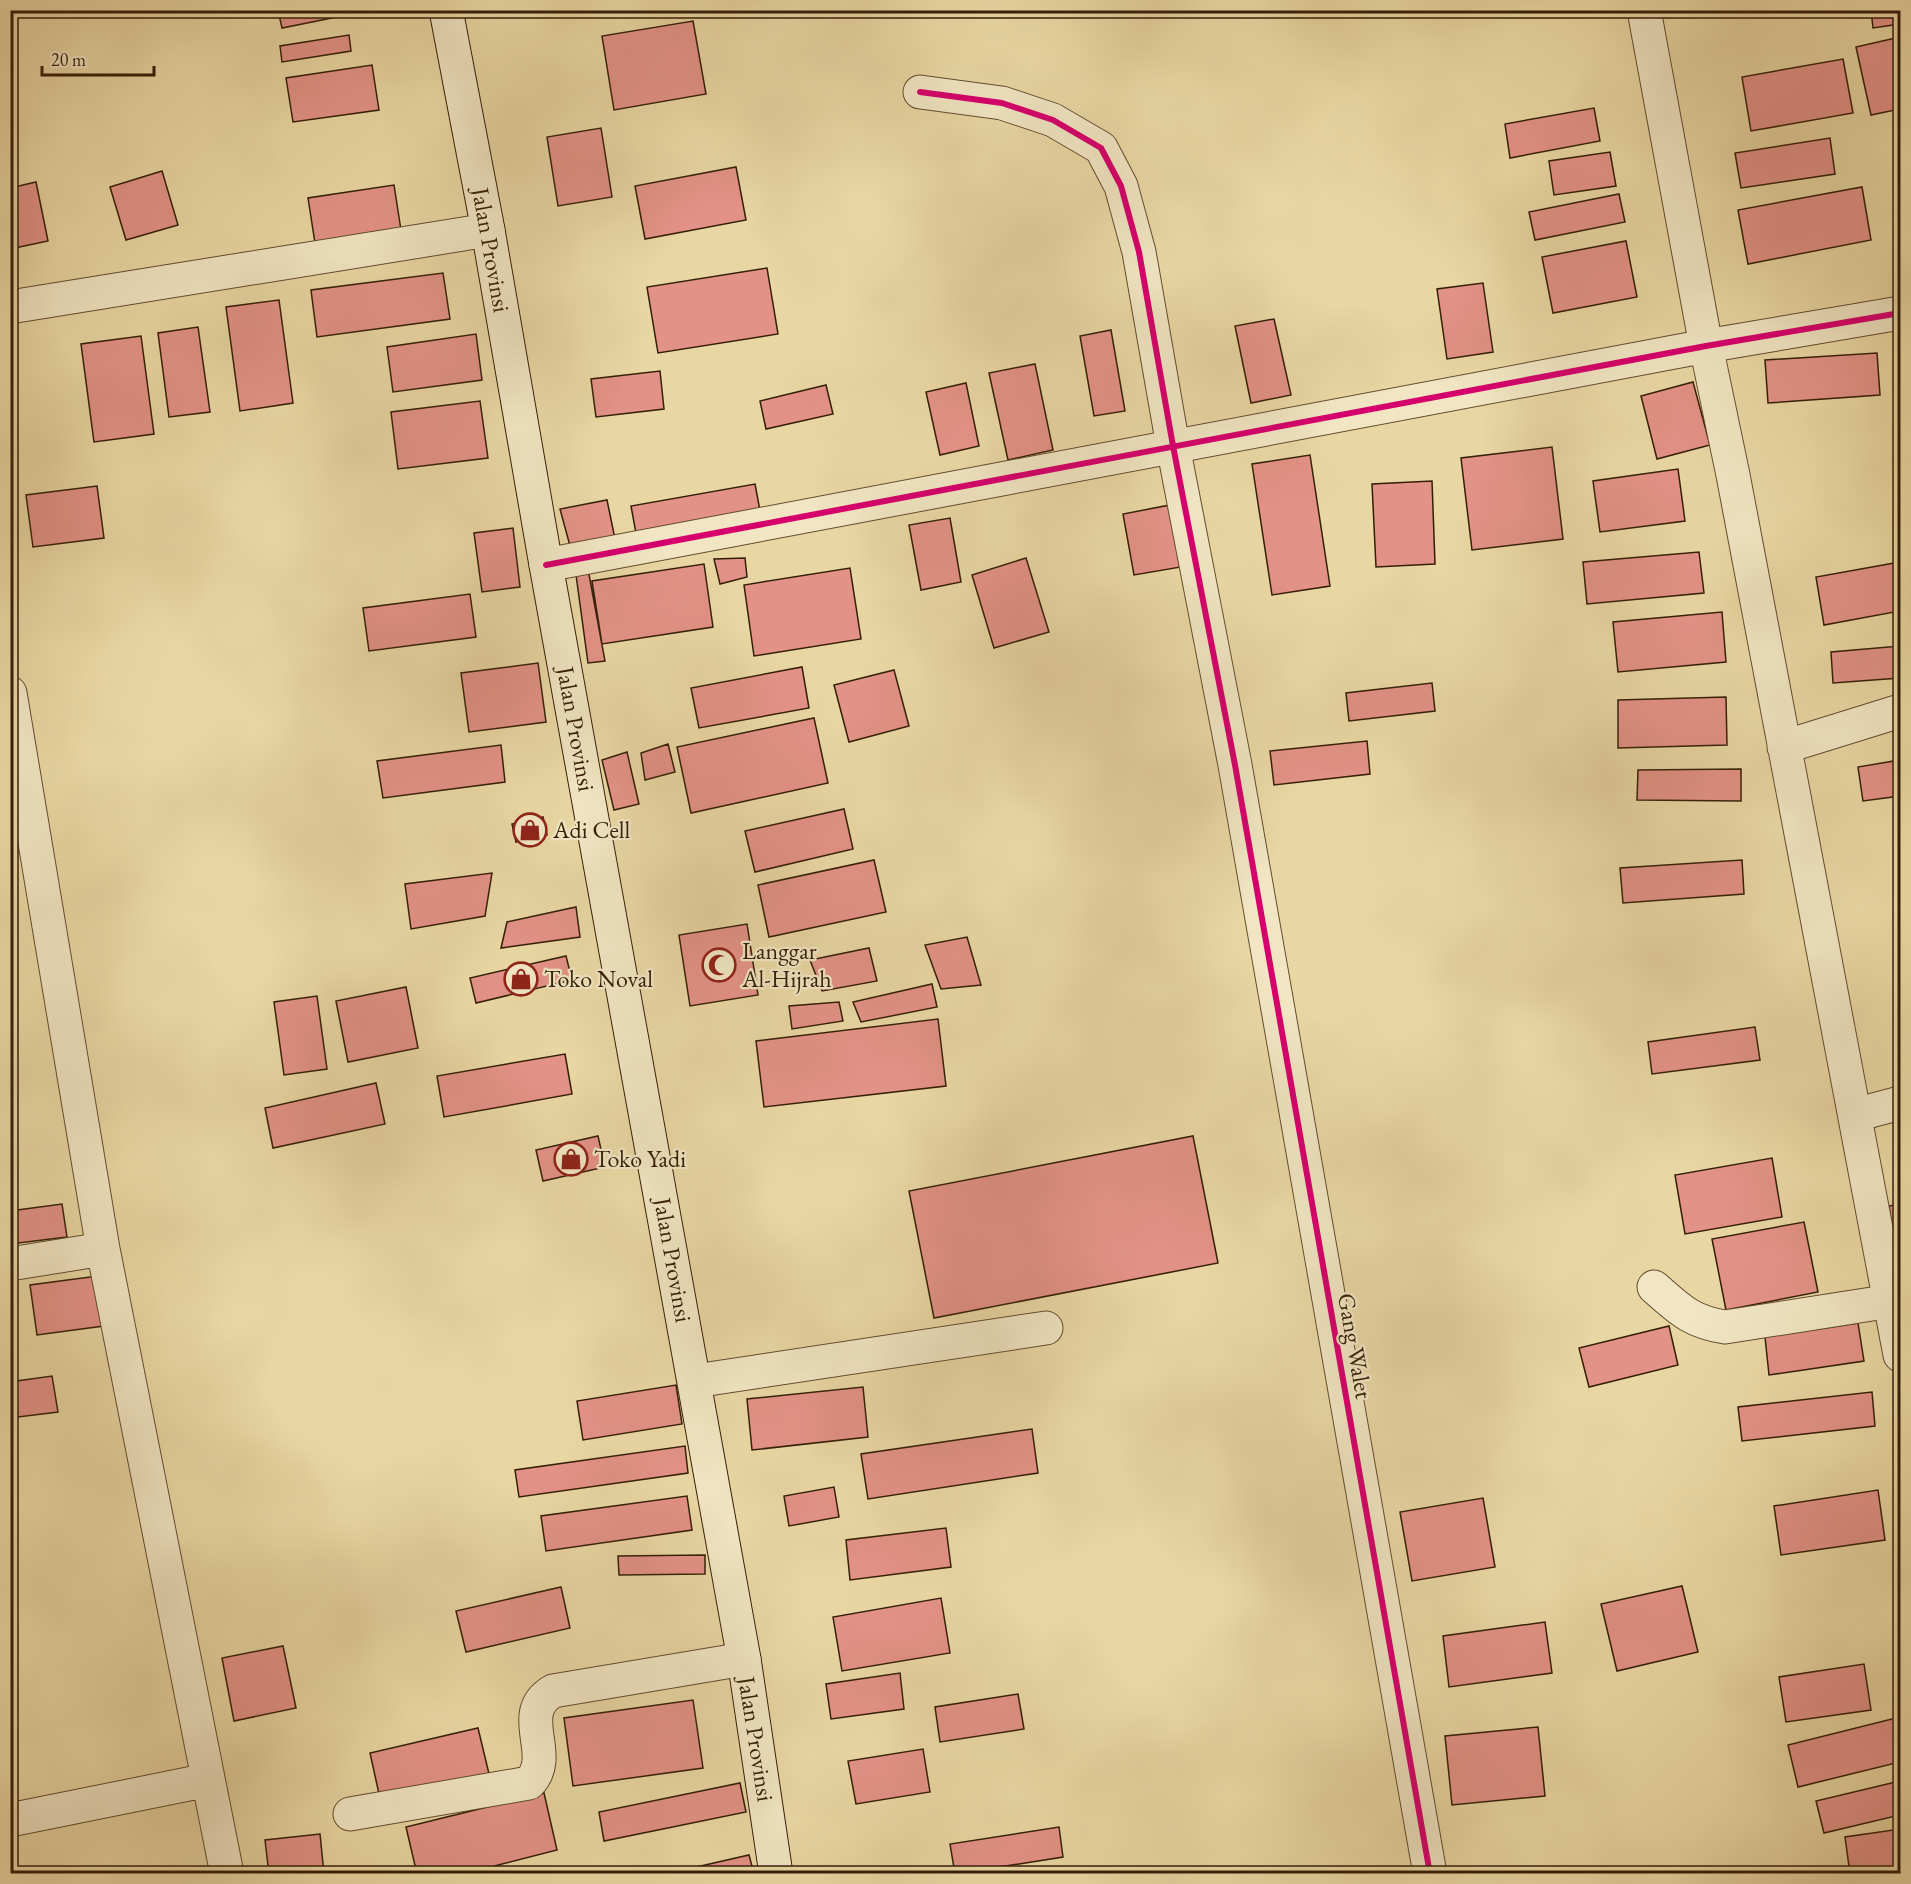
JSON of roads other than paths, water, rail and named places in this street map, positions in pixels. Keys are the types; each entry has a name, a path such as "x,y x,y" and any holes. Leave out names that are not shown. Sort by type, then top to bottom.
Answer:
{"street":[{"name":"Jalan Provinsi","path":"446,10 488,230 546,565 695,1381 744,1659 777,1874"},
{"path":"1647,11 1706,346 1733,475 1900,1355"},
{"name":"Gang Walet","path":"920,92 1002,103 1053,120 1101,148 1121,186 1139,252 1173,446 1235,765 1430,1874"},
{"path":"10,307 488,230"},
{"path":"546,565 1706,346 1900,313"},
{"path":"10,693 103,1249 227,1874"},
{"path":"1784,747 1900,711"},
{"path":"1855,1114 1900,1103"},
{"path":"10,1264 103,1249"},
{"path":"1654,1287 1680,1311 1706,1324 1725,1327 1891,1301"},
{"path":"695,1381 1046,1328"},
{"path":"350,1814 529,1783 537,1774 539,1764 535,1712 539,1701 553,1691 744,1659"},
{"path":"10,1820 208,1780"}],"place":[{"name":"Adi Cell","path":"530,830"},
{"name":"Langgar Al-Hijrah","path":"719,965"},
{"name":"Toko Noval","path":"521,979"},
{"name":"Toko Yadi","path":"571,1159"}]}
